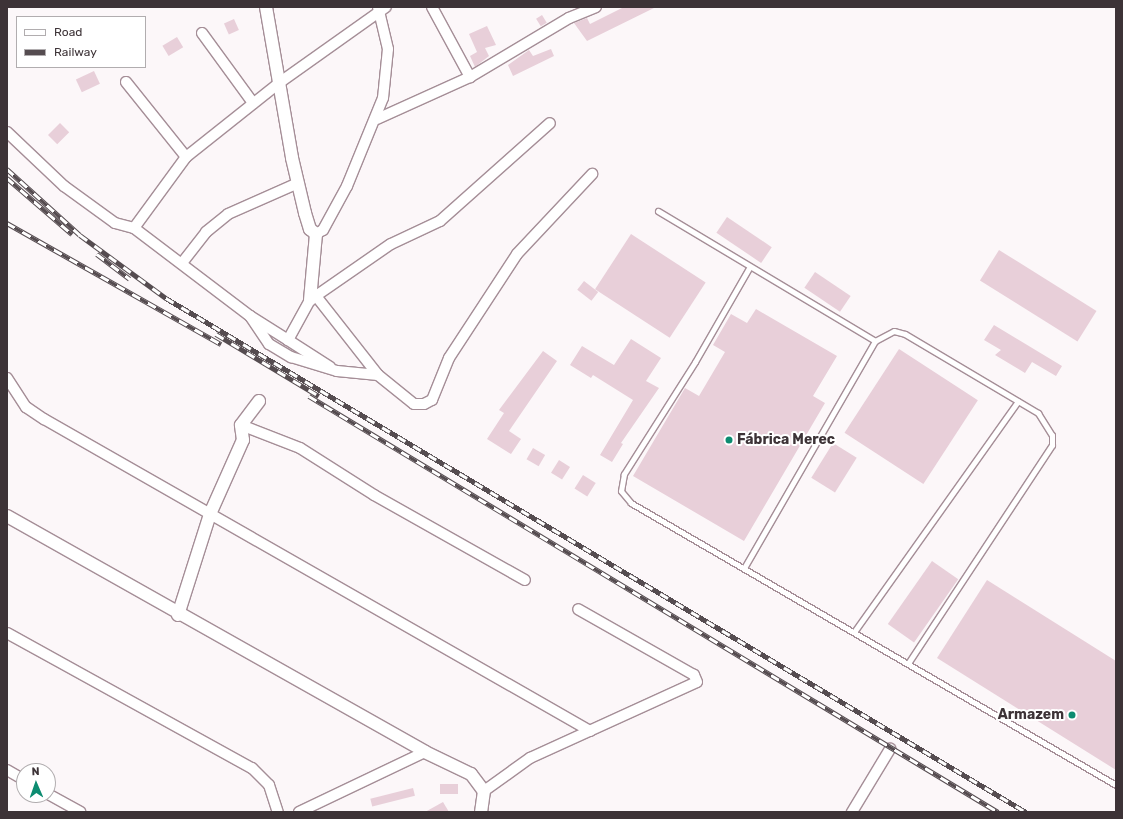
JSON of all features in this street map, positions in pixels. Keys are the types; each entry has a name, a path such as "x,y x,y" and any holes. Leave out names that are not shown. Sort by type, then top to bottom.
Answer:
{"street":[{"path":"266,7 298,183 310,229 316,234"},
{"path":"432,7 470,77"},
{"path":"377,119 470,77 569,18 596,7"},
{"path":"134,228 186,157 279,83 381,8 388,49 388,74 377,119 347,186 323,230 316,234"},
{"path":"202,33 253,103"},
{"path":"126,82 186,157"},
{"path":"288,340 313,298 391,244 440,221 550,123"},
{"path":"7,132 64,186 115,223 134,228 250,316 338,371"},
{"path":"316,234 313,298 378,375 414,404 432,400 449,358 518,254 592,174"},
{"path":"182,263 206,232 228,214 298,183"},
{"path":"250,316 269,344 308,364 338,371 378,375"},
{"path":"7,378 26,407 44,419 590,731"},
{"path":"178,614 210,514 243,440 241,425 259,401"},
{"path":"241,425 300,448 374,495 525,580"},
{"path":"7,516 178,614 425,752 471,774 484,791 481,812"},
{"path":"484,791 530,758 697,682 694,675 578,609"},
{"path":"7,633 252,768 269,785 278,812"},
{"path":"852,812 890,749"},
{"path":"299,812 425,752"},
{"path":"7,770 16,775"},
{"path":"56,798 80,812"}],"lane":[{"path":"658,210 749,268 875,341"},
{"path":"749,268 695,362 624,474 621,491 631,503 1116,785"},
{"path":"744,568 875,341 894,331 905,334 1018,401 1047,422 1052,445 908,663"},
{"path":"854,632 1018,401"}],"building":[{"path":"624,7 656,7 587,41 574,23 587,18 590,24"},
{"path":"542,15 547,23 541,26 536,19"},
{"path":"234,19 239,30 229,34 224,23"},
{"path":"487,26 496,45 485,48 489,56 475,67 470,56 477,52 469,34"},
{"path":"177,37 183,47 169,56 162,46"},
{"path":"551,49 554,56 513,76 508,65 529,50 533,56"},
{"path":"94,71 100,84 82,92 76,79"},
{"path":"60,123 69,132 57,144 48,135"},
{"path":"727,217 772,247 761,263 716,233"},
{"path":"631,234 706,282 670,338 595,289"},
{"path":"999,250 1097,311 1077,341 980,281"},
{"path":"815,272 851,296 840,312 804,288"},
{"path":"584,281 598,292 591,301 577,290"},
{"name":"Fábrica Merec","path":"756,309 837,356 813,396 825,403 744,541 633,476 685,388 699,396 725,352 713,345 731,314 747,323"},
{"path":"994,325 1062,366 1056,376 1032,362 1025,373 995,355 1001,350 984,340"},
{"path":"631,339 661,358 646,381 659,388 621,443 623,444 612,462 600,455 633,400 593,375 591,378 570,365 582,346 614,365"},
{"path":"899,349 978,400 923,484 845,433"},
{"path":"543,351 557,361 509,431 521,439 511,454 487,439 504,413 499,410"},
{"path":"833,443 857,458 835,493 811,478"},
{"path":"533,448 545,455 539,466 526,459"},
{"path":"559,460 570,467 562,480 551,473"},
{"path":"583,475 596,483 587,497 575,489"},
{"path":"932,561 958,579 914,642 888,624"},
{"name":"Armazem","path":"987,580 1116,661 1116,770 937,658"},
{"path":"440,784 458,784 458,794 440,794"},
{"path":"413,788 415,796 372,806 370,799"},
{"path":"443,802 449,812 425,812"}],"railway":[{"path":"7,169 80,235 166,298 1026,812"},
{"path":"7,178 72,234"},
{"path":"7,223 221,344"},
{"path":"97,254 130,279"},
{"path":"216,334 319,396"},
{"path":"309,396 998,812"}],"place":[{"name":"Fábrica Merec","path":"729,440"},
{"name":"Armazem","path":"1072,715"}]}
